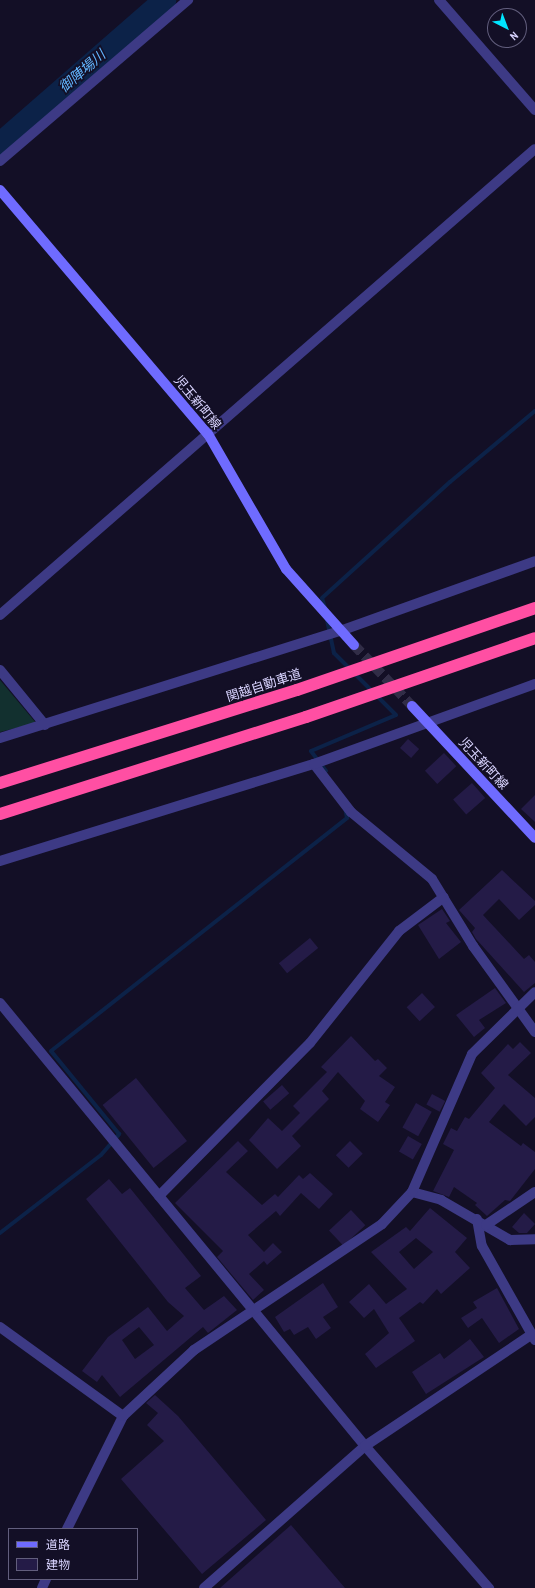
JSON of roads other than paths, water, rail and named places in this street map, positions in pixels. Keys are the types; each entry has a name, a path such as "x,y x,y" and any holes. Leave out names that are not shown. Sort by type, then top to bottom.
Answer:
{"highway":[{"name":"関越自動車道","path":"0,783 290,692 535,608"},
{"path":"0,814 306,717 535,638"}],"main road":[{"name":"児玉新町線","path":"0,190 208,434 286,569 354,645"},
{"name":"児玉新町線","path":"412,706 535,838"}],"street":[{"path":"0,161 188,0"},
{"path":"440,0 535,110"},
{"path":"0,616 535,149"},
{"path":"0,738 340,631 535,560"},
{"path":"0,670 44,725"},
{"path":"0,861 314,764 535,684"},
{"path":"314,764 351,812 432,879 473,946 535,1032"},
{"path":"160,1196 310,1043 398,931 444,897"},
{"path":"67,1528 123,1416 194,1350 382,1224 412,1192 472,1054 518,1007 535,992"},
{"path":"0,1003 253,1311 366,1446 489,1588"},
{"path":"412,1192 441,1200 477,1219 510,1240 535,1239"},
{"path":"486,1225 535,1192"},
{"path":"204,1588 366,1446 533,1337 482,1246 477,1219"},
{"path":"0,1327 123,1416"}],"waterway":[{"name":"御陣場川","path":"0,143 164,0"},
{"path":"325,608 322,598 450,482 535,411"},
{"path":"326,771 311,751 396,715 334,653 327,619"},
{"path":"0,1233 101,1155 119,1134 51,1051 347,818 345,808"}],"tunnel":[{"path":"354,645 412,706"}]}
